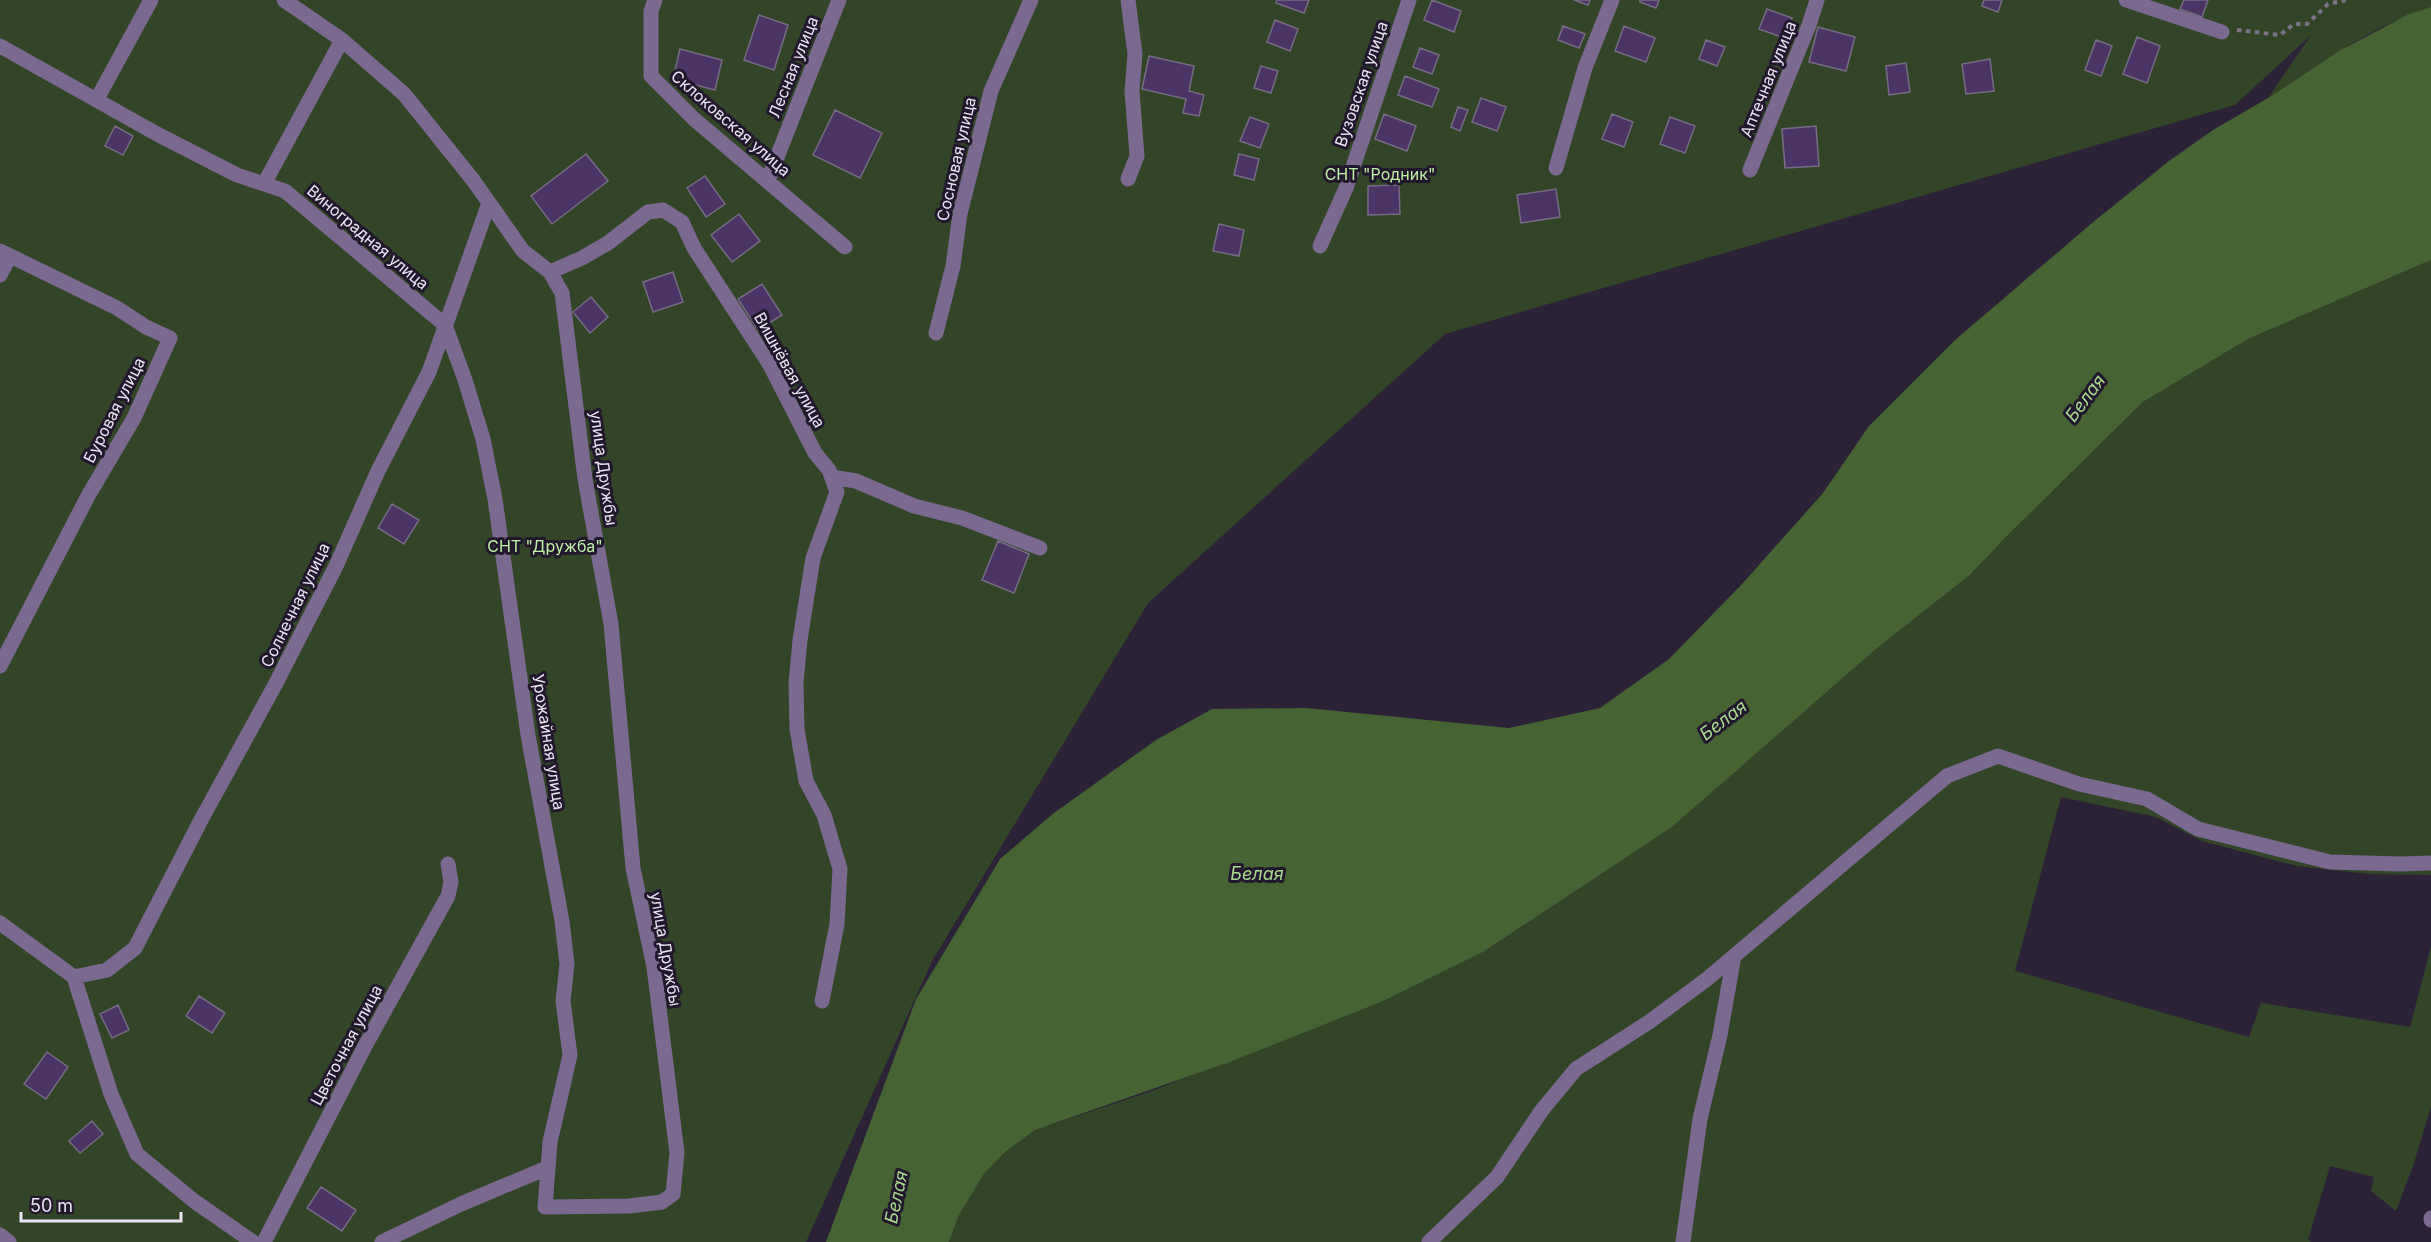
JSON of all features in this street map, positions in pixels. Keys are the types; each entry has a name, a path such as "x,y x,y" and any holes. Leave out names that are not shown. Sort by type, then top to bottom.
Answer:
{"street":[{"path":"97,99 151,0"},
{"name":"улица Дружбы","path":"284,0 342,40 404,94 489,203 523,251 550,272 562,293 585,479 611,624 633,868 654,967 677,1153 673,1194 662,1202 629,1206 545,1207"},
{"name":"Склоковская улица","path":"655,0 651,10 651,76 694,119 844,247"},
{"name":"Лесная улица","path":"768,180 839,0"},
{"name":"Сосновая улица","path":"936,333 953,266 960,214 991,92 1031,0"},
{"path":"1128,0 1135,54 1132,91 1137,156 1128,179"},
{"name":"Вузовская улица","path":"1320,246 1346,188 1409,0"},
{"path":"1556,168 1585,68 1612,0"},
{"name":"Аптечная улица","path":"1750,170 1817,0"},
{"path":"2126,0 2222,32"},
{"path":"264,184 342,40"},
{"name":"Виноградная улица","path":"0,46 156,134 237,175 285,191 445,325"},
{"name":"Солнечная улица","path":"74,977 106,970 135,948 336,566 378,471 429,372 489,203"},
{"name":"Вишнёвая улица","path":"550,272 608,243 648,212 663,210 682,222 694,248 770,365 815,453 832,477"},
{"path":"0,275 5,253"},
{"name":"Буровая улица","path":"0,666 88,496 134,418 170,338 146,327 117,308 5,253"},
{"name":"Урожайная улица","path":"445,325 483,439 495,499 528,735 562,921 567,964 563,1001 570,1055 550,1142 545,1207"},
{"path":"822,1001 837,924 840,868 824,815 806,782 797,729 796,683 800,640 813,558 837,492 832,477 856,481 914,506 962,518 1040,548"},
{"path":"1429,1242 1497,1177 1542,1110 1576,1069 1649,1022 1707,980 1947,776 1998,756 2079,784 2147,799 2198,829 2330,862 2431,863"},
{"name":"Цветочная улица","path":"264,1242 365,1046 448,897 451,882 448,864"},
{"path":"0,923 74,977 111,1094 138,1154 194,1201 253,1242"},
{"path":"1683,1242 1700,1119 1720,1035 1734,956"},
{"path":"382,1242 461,1204 547,1168"},
{"path":"0,1235 9,1242"}],"path":[{"path":"2222,32 2241,29 2280,34 2294,24 2307,24 2328,4 2346,0"}],"green space":[{"name":"СНТ \"Дружба\"","path":"0,0 2431,0 2431,7 2367,35 2268,98 2311,35 2235,105 1445,334 1148,603 932,961 806,1242 0,1242"},
{"path":"2431,260 2431,875 2369,874 2297,866 2202,841 2156,817 2061,797 2015,971 2249,1037 2261,1003 2410,1027 2431,947 2431,1107 2396,1211 2371,1191 2374,1177 2330,1166 2308,1240 2311,1242 949,1242 959,1215 984,1174 1004,1153 1035,1130 1149,1092 1381,1002 1483,952 1672,827 1876,649 1971,574 2143,402 2248,339"}],"water":[{"name":"Белая","path":"2431,7 2431,260 2248,339 2143,402 1971,574 1876,649 1672,827 1483,952 1381,1002 1227,1063 1035,1130 1004,1153 984,1174 959,1215 949,1242 826,1242 916,999 1000,859 1054,813 1156,740 1212,709 1306,708 1509,728 1600,708 1669,659 1743,583 1823,493 1869,426 1954,341 2092,223 2169,161 2213,130 2268,98 2339,51 2409,14"}],"building":[{"path":"1277,0 1309,0 1304,13 1276,3"},
{"path":"1432,0 1461,11 1454,32 1424,20"},
{"path":"1574,0 1590,0 1588,5"},
{"path":"1640,0 1659,0 1656,8"},
{"path":"1984,0 2002,0 1998,12 1982,6"},
{"path":"2184,0 2208,0 2202,17 2180,9"},
{"path":"1767,9 1792,18 1784,38 1759,29"},
{"path":"759,15 788,25 774,70 744,60"},
{"path":"1275,20 1298,29 1290,51 1267,42"},
{"path":"1563,26 1585,34 1579,48 1558,40"},
{"path":"1624,26 1655,38 1646,62 1615,51"},
{"path":"1818,27 1855,37 1846,71 1809,62"},
{"path":"2137,37 2160,46 2147,83 2123,74"},
{"path":"1706,40 1725,47 1717,66 1699,59"},
{"path":"2096,40 2112,46 2101,76 2085,70"},
{"path":"1420,48 1439,55 1432,74 1413,67"},
{"path":"680,49 722,60 715,90 673,79"},
{"path":"1149,56 1194,66 1189,91 1204,95 1199,116 1183,113 1186,99 1142,89"},
{"path":"1990,59 1994,91 1966,94 1962,64"},
{"path":"1906,63 1910,92 1889,95 1886,66"},
{"path":"1261,66 1278,71 1271,93 1254,88"},
{"path":"1405,76 1439,89 1432,107 1398,95"},
{"path":"1481,98 1506,107 1497,131 1472,122"},
{"path":"1458,107 1468,110 1460,131 1451,127"},
{"path":"835,110 882,133 860,178 813,155"},
{"path":"1384,114 1416,126 1407,151 1375,139"},
{"path":"1612,114 1633,122 1624,147 1602,139"},
{"path":"1250,117 1269,124 1260,148 1240,141"},
{"path":"1670,117 1695,126 1685,153 1660,144"},
{"path":"115,126 133,136 123,155 105,146"},
{"path":"1816,126 1819,166 1785,168 1782,129"},
{"path":"586,154 608,181 552,224 531,196"},
{"path":"1239,154 1259,159 1254,180 1234,175"},
{"path":"705,176 725,204 706,217 687,188"},
{"path":"1399,185 1400,214 1368,215 1368,186"},
{"path":"1556,189 1560,217 1521,223 1517,195"},
{"path":"739,214 760,241 732,262 711,235"},
{"path":"1219,224 1244,230 1239,256 1213,251"},
{"path":"673,272 683,302 653,312 643,282"},
{"path":"762,284 782,315 758,330 738,299"},
{"path":"591,297 608,317 590,333 573,312"},
{"path":"392,504 419,520 404,544 378,528"},
{"path":"998,541 1029,554 1014,593 982,580"},
{"path":"199,996 225,1013 212,1033 186,1016"},
{"path":"118,1005 129,1030 112,1038 100,1014"},
{"path":"47,1052 68,1067 46,1099 24,1084"},
{"path":"92,1121 103,1134 80,1153 69,1141"},
{"path":"321,1187 356,1210 342,1231 307,1208"}],"park label":[{"name":"СНТ \"Родник\"","path":"1380,174"}]}
